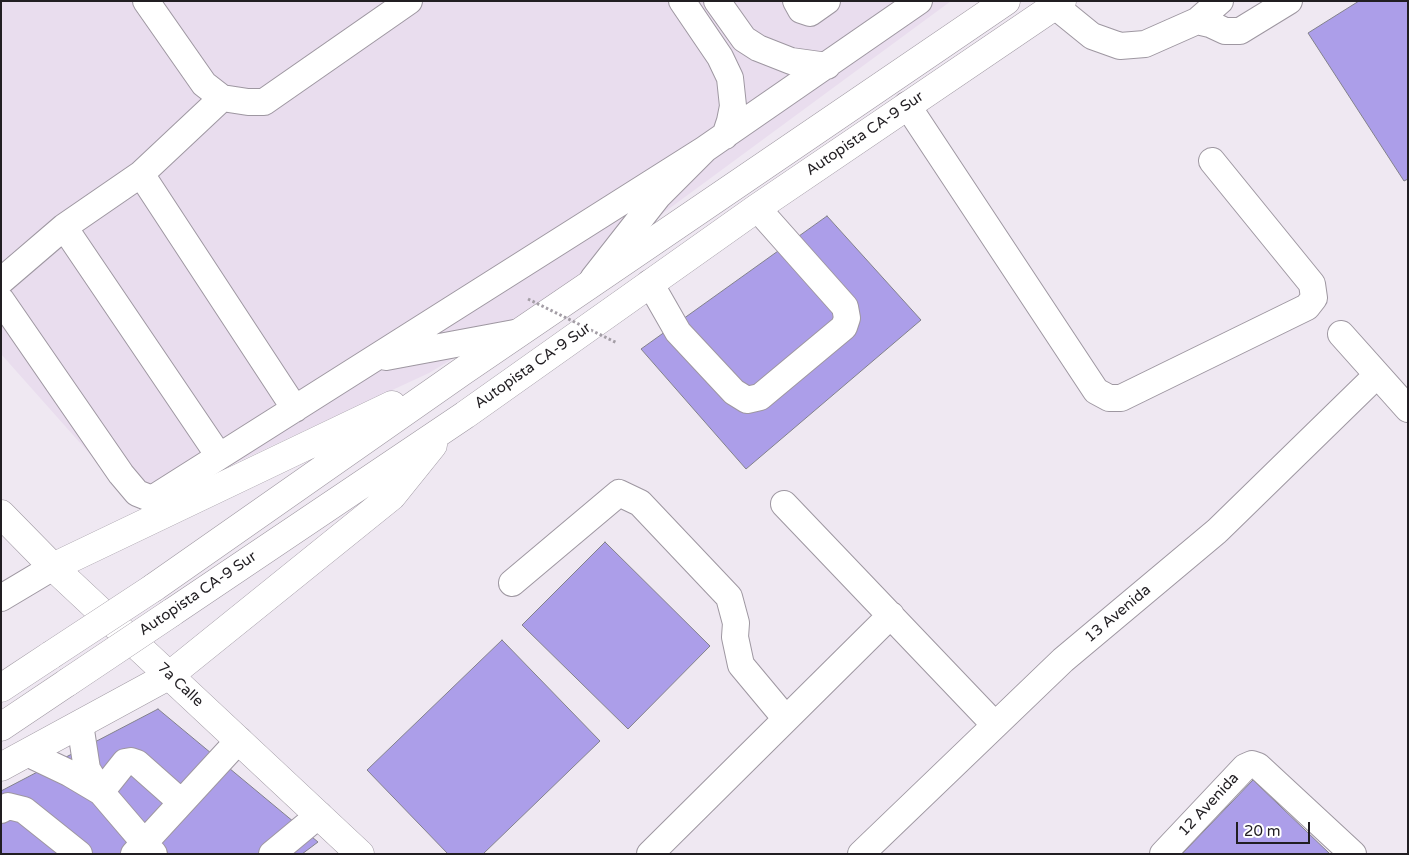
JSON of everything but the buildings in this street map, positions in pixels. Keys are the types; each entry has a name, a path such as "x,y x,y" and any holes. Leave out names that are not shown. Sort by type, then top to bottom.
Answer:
{"main road":[{"name":"Autopista CA-9 Sur","path":"1,688 153,588 463,371 1006,1"},
{"name":"Autopista CA-9 Sur","path":"1,727 449,425 757,208 1058,4"},
{"path":"53,567 463,371"},
{"path":"1,767 170,675 392,496 449,425"},
{"name":"7a Calle","path":"1,514 53,567 360,854"}],"street":[{"path":"146,1 204,84 222,98 248,102 264,102 409,1"},
{"path":"588,286 658,196 715,143 730,121 733,106 730,78 720,57 682,1"},
{"path":"796,1 801,10 810,14 828,1"},
{"path":"1,300 121,474 137,493 152,499 715,143 919,1"},
{"path":"1058,4 1092,36 1120,46 1145,44 1197,22 1220,1"},
{"path":"1197,22 1210,24 1226,31 1240,31 1289,1"},
{"path":"722,3 744,38 758,48 791,61 827,66"},
{"path":"1,281 64,228 141,174 222,98"},
{"path":"907,105 1096,391 1109,398 1122,398 1307,307 1314,298 1312,284 1212,161"},
{"path":"141,174 295,408"},
{"path":"650,283 678,332 734,392 747,400 760,397 844,327 847,318 845,306 757,208"},
{"path":"64,228 219,456"},
{"path":"373,359 521,332"},
{"path":"1341,334 1408,409"},
{"name":"13 Avenida","path":"861,854 1063,660 1217,531 1377,375"},
{"path":"512,583 618,493 640,504 729,597 736,623 735,637 741,665 786,719"},
{"path":"784,504 995,725"},
{"path":"1,598 53,567"},
{"path":"650,854 891,615"},
{"path":"80,724 87,769 101,792 144,850 181,802 239,740"},
{"path":"28,753 69,773 101,792"},
{"path":"101,792 125,762 131,761 137,763 181,802"},
{"name":"12 Avenida","path":"1164,854 1246,767 1252,764 1258,766 1353,854"},
{"path":"1,810 8,806 24,810 79,854"},
{"path":"272,854 319,815"}],"path":[{"path":"528,299 617,343"}],"shaded area":[{"path":"1,1 951,1 518,320 429,373 138,508 1,354"}]}
